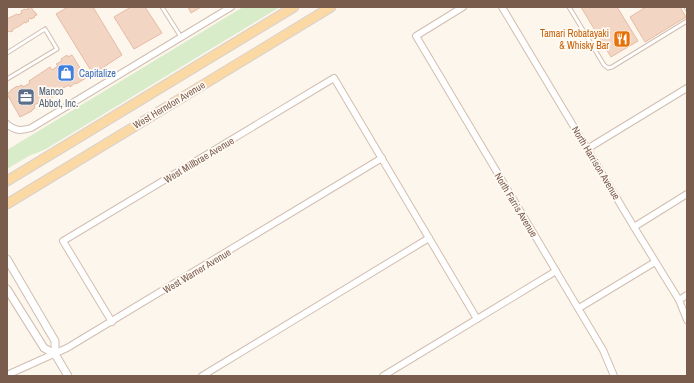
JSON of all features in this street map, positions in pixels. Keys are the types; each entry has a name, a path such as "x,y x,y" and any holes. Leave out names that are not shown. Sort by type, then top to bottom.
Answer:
{"main road":[{"name":"West Herndon Avenue","path":"7,181 294,7"},
{"name":"West Herndon Avenue","path":"7,204 331,7"}],"street":[{"path":"7,124 17,130 31,128 232,7"},
{"name":"North Farris Avenue","path":"464,7 416,36 579,308 603,350 614,376"},
{"name":"North Harrison Avenue","path":"502,7 679,300 687,320"},
{"name":"West Millbrae Avenue","path":"112,322 63,241 334,78 382,158"},
{"path":"587,149 687,88"},
{"path":"382,158 477,319"},
{"name":"West Warner Avenue","path":"7,375 67,348 112,322 382,158"},
{"path":"634,227 687,194"},
{"path":"202,376 429,238"},
{"path":"7,259 55,341 55,354 68,376"},
{"path":"579,308 655,262"},
{"path":"383,376 556,271"},
{"path":"7,289 44,348 55,354"},
{"path":"679,300 687,295"}],"lane":[{"path":"162,7 181,38"},
{"path":"569,7 604,65 608,68 687,21"},
{"path":"7,53 46,29 58,49 7,79"}],"green space":[{"path":"243,7 280,7 46,149 29,156 7,169 7,150"}],"building":[{"path":"31,7 37,15 12,30 13,31 9,31 7,33 7,19 22,13 21,11"},
{"path":"68,7 93,7 122,55 93,74 56,14"},
{"path":"131,7 145,7 162,33 134,49 114,17"},
{"path":"188,7 201,7 191,13"},
{"path":"581,7 617,7 638,41 611,57"},
{"path":"646,7 680,7 686,17 645,42 630,17"},
{"path":"67,55 68,57 72,55 86,78 70,87 69,85 63,88 64,90 43,103 42,101 34,105 35,108 32,111 20,117 7,94 17,86 22,85 23,87 30,83 29,81 50,67 52,70 58,66 56,64 62,61 61,59"}],"place":[{"name":"Tamari Robatayaki & Whisky Bar","path":"622,39"},
{"name":"Capitalize","path":"66,73"},
{"name":"Manco Abbot, Inc.","path":"26,97"}]}
